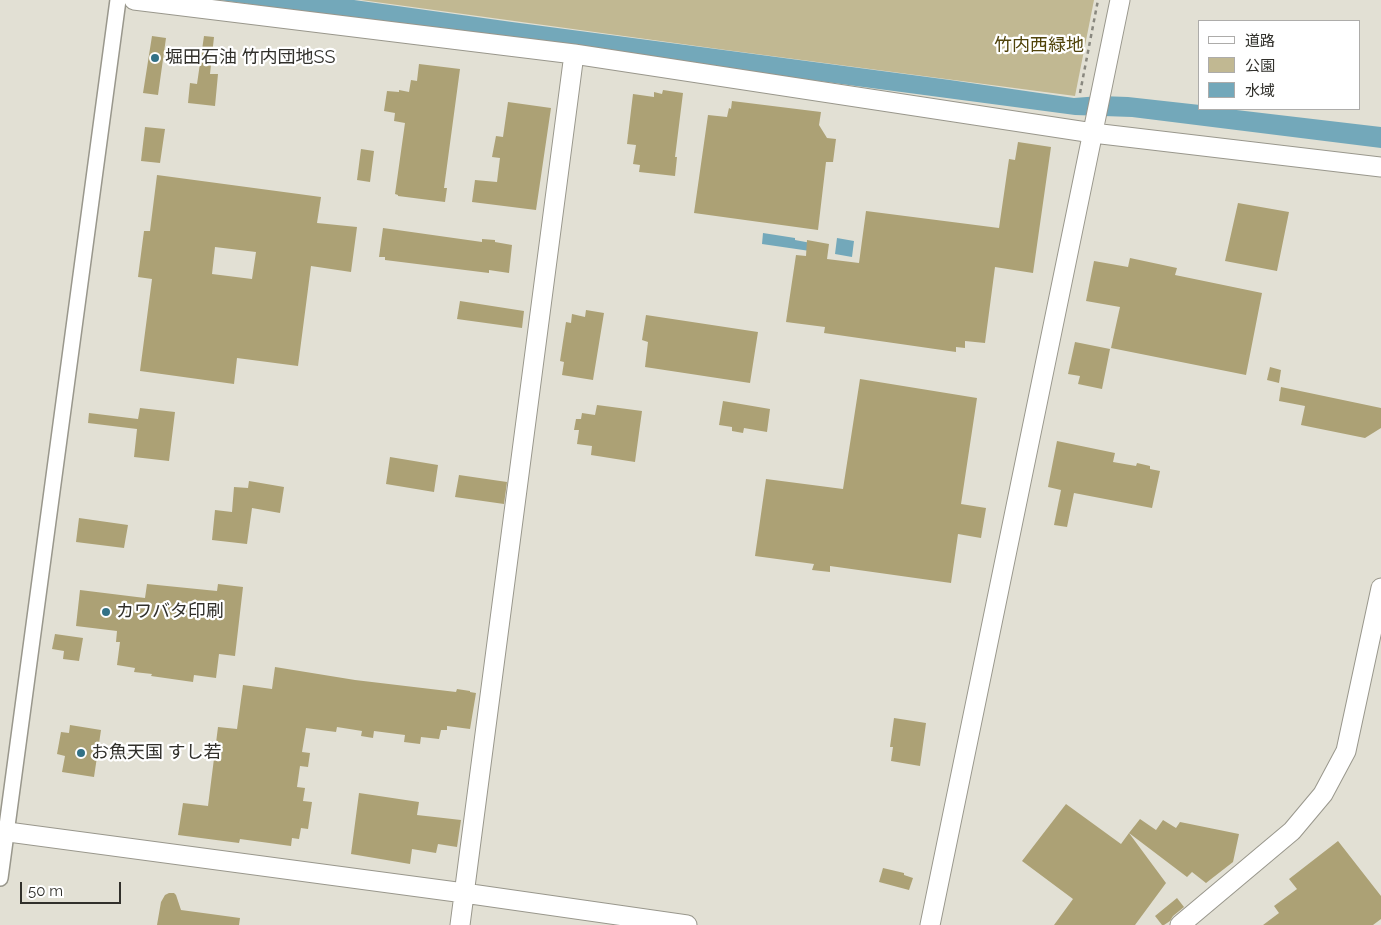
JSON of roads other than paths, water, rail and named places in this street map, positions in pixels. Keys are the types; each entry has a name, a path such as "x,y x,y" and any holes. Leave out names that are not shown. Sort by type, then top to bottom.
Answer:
{"street":[{"path":"0,878 3,832 118,0"},
{"path":"134,0 574,54 1095,124 1381,167"},
{"path":"930,925 1120,0"},
{"path":"460,925 574,54"},
{"path":"1180,925 1292,832 1323,794 1346,751 1381,588"},
{"path":"3,832 464,893 687,925"}],"water":[{"path":"219,0 354,0 1074,98 1100,96 1128,97 1198,105 1198,110 1236,110 1381,127 1381,148 1132,117 1075,115"},
{"path":"763,233 795,238 795,240 811,243 810,251 762,244"},
{"path":"837,238 854,241 852,257 835,254"}],"place":[{"name":"堀田石油 竹内団地SS","path":"155,58"},
{"name":"カワバタ印刷","path":"106,612"},
{"name":"お魚天国 すし若","path":"81,753"}],"park label":[{"name":"竹内西緑地","path":"1039,46"}]}
